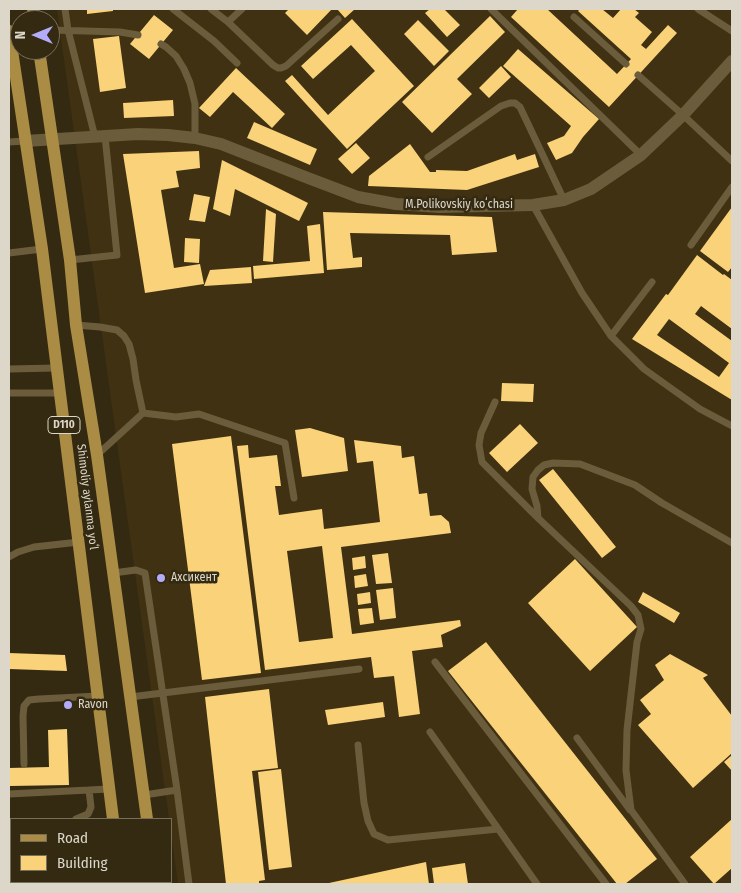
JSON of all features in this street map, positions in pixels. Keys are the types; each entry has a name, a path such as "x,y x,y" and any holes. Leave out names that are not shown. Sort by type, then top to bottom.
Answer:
{"main road":[{"name":"Shimoliy aylanma yoʻl","path":"9,30 42,249 113,818"},
{"name":"Shimoliy aylanma yoʻl","path":"40,60 70,260 76,326 97,455 147,818"}],"street":[{"name":"M.Polikovskiy koʻchasi","path":"25,141 138,134 195,138 228,146 358,197 396,204 440,207 534,205 564,200 592,189 641,155 732,62"}],"lane":[{"path":"66,9 68,30 100,137 117,255 70,260"},
{"path":"173,9 214,41 237,62"},
{"path":"212,9 278,68 286,66 338,19"},
{"path":"228,22 242,9"},
{"path":"491,9 641,155"},
{"path":"698,9 732,31"},
{"path":"574,17 626,64"},
{"path":"60,30 120,32 138,35"},
{"path":"161,44 166,46 176,56 190,84 195,104 195,138"},
{"path":"638,75 683,114 732,161"},
{"path":"428,157 501,106 515,103 520,107 564,200"},
{"path":"9,142 25,141"},
{"path":"691,245 732,187"},
{"path":"534,205 582,294 611,336 644,369 700,409 732,426"},
{"path":"9,253 42,249"},
{"path":"611,336 652,282"},
{"path":"76,326 117,330 124,336 134,359 143,413"},
{"path":"9,368 56,368"},
{"path":"9,393 60,393"},
{"path":"495,402 481,433 478,445 482,462 631,606 638,615 641,629 637,642 627,730 626,770 631,810"},
{"path":"97,455 143,413 176,417 199,414 285,443 294,498"},
{"path":"538,518 532,489 533,477 538,470 544,465 553,463 580,464 635,485 662,503 732,543"},
{"path":"9,556 34,547 79,542"},
{"path":"113,573 136,570 145,573 189,884"},
{"path":"434,662 606,884"},
{"path":"130,697 359,669"},
{"path":"24,764 23,716 24,706 29,700 98,696"},
{"path":"430,732 537,884"},
{"path":"577,738 685,884"},
{"path":"358,745 364,803 368,821 374,834 388,840 498,829"},
{"path":"9,794 109,789"},
{"path":"78,818 88,814 91,807 89,790"},
{"path":"144,795 176,790"}],"shaded area":[{"path":"57,9 732,9 732,884 178,884 172,840 172,818 169,818 60,31 60,10"}],"building":[{"path":"87,9 113,9 113,11 87,14"},
{"path":"289,9 332,9 307,35 285,13"},
{"path":"337,9 355,9 345,18"},
{"path":"430,9 444,9 460,25 447,37 425,13"},
{"path":"518,9 547,9 617,74 631,59 578,11 580,9 602,9 613,18 621,9 634,9 639,13 635,17 652,32 641,45 646,49 668,25 677,33 609,107 511,17"},
{"path":"154,15 173,30 149,59 130,44"},
{"path":"490,16 505,32 457,79 472,94 432,133 402,102"},
{"path":"352,19 414,86 347,149 285,81 292,75 328,115 375,71 351,45 313,79 301,66"},
{"path":"418,20 449,51 434,66 404,34"},
{"path":"119,36 126,88 100,92 93,39"},
{"path":"518,49 599,119 572,153 556,160 547,143 564,136 571,126 503,66"},
{"path":"501,66 511,77 489,98 479,88"},
{"path":"236,68 285,114 272,128 233,92 210,117 199,108"},
{"path":"173,100 174,116 124,118 123,103"},
{"path":"254,122 317,149 310,165 247,138"},
{"path":"356,143 370,158 352,174 338,159"},
{"path":"410,144 430,172 436,172 436,170 467,171 515,154 517,160 535,154 539,167 467,190 368,186 369,176"},
{"path":"199,151 200,168 176,171 179,187 161,190 174,268 200,264 204,284 145,293 123,154"},
{"path":"222,160 308,203 299,221 235,189 230,216 213,209"},
{"path":"194,194 210,197 205,222 189,220"},
{"path":"732,207 732,267 728,272 700,251"},
{"path":"266,209 276,214 273,262 263,261"},
{"path":"323,212 492,217 497,252 452,255 450,235 350,233 353,258 362,257 362,267 327,270"},
{"path":"320,224 324,273 254,279 253,266 310,261 307,226"},
{"path":"185,238 200,239 199,263 184,262"},
{"path":"697,255 732,280 732,329 701,306 695,314 732,341 732,400 632,339 666,294 668,295","holes":["669,319 729,363 719,377 657,335"]},
{"path":"251,267 252,283 204,286 210,270"},
{"path":"502,383 534,384 533,402 501,401"},
{"path":"520,424 538,443 507,472 489,453"},
{"path":"310,428 344,438 348,471 302,477 295,430"},
{"path":"231,436 261,673 202,680 172,444"},
{"path":"354,440 401,446 402,458 414,456 419,494 427,493 430,516 441,515 449,522 451,533 341,547 352,634 460,620 461,626 441,635 443,647 412,651 420,714 399,717 394,676 374,678 371,657 265,670 237,446 248,445 249,458 277,455 281,486 275,486 279,515 322,509 324,529 380,522 373,461 357,463","holes":["322,546 333,638 299,642 287,551"]},
{"path":"553,469 616,547 602,558 539,480"},
{"path":"388,553 392,583 376,584 372,555"},
{"path":"365,556 366,568 353,570 352,558"},
{"path":"575,559 637,627 590,671 528,603"},
{"path":"366,574 368,586 355,588 354,576"},
{"path":"393,588 396,618 380,620 376,590"},
{"path":"370,592 371,603 358,605 357,594"},
{"path":"643,592 680,613 674,623 638,602"},
{"path":"372,608 374,623 360,625 358,609"},
{"path":"486,642 657,859 625,884 617,884 448,671"},
{"path":"9,653 65,655 67,671 9,669"},
{"path":"670,654 708,675 703,678 732,716 732,753 693,788 638,725 651,714 640,700 664,680 655,665"},
{"path":"269,689 278,768 252,771 265,880 259,881 259,884 226,884 205,697"},
{"path":"383,702 385,717 328,725 325,710"},
{"path":"67,729 69,785 10,786 9,768 49,767 48,730"},
{"path":"732,755 732,771 724,762"},
{"path":"281,769 292,867 269,870 258,772"},
{"path":"732,819 732,868 714,884 690,857"},
{"path":"426,862 429,884 329,884 329,883"},
{"path":"465,863 468,884 434,884 432,868"}],"place":[{"name":"Ахсикент","path":"161,578"},
{"name":"Ravon","path":"68,705"}]}
